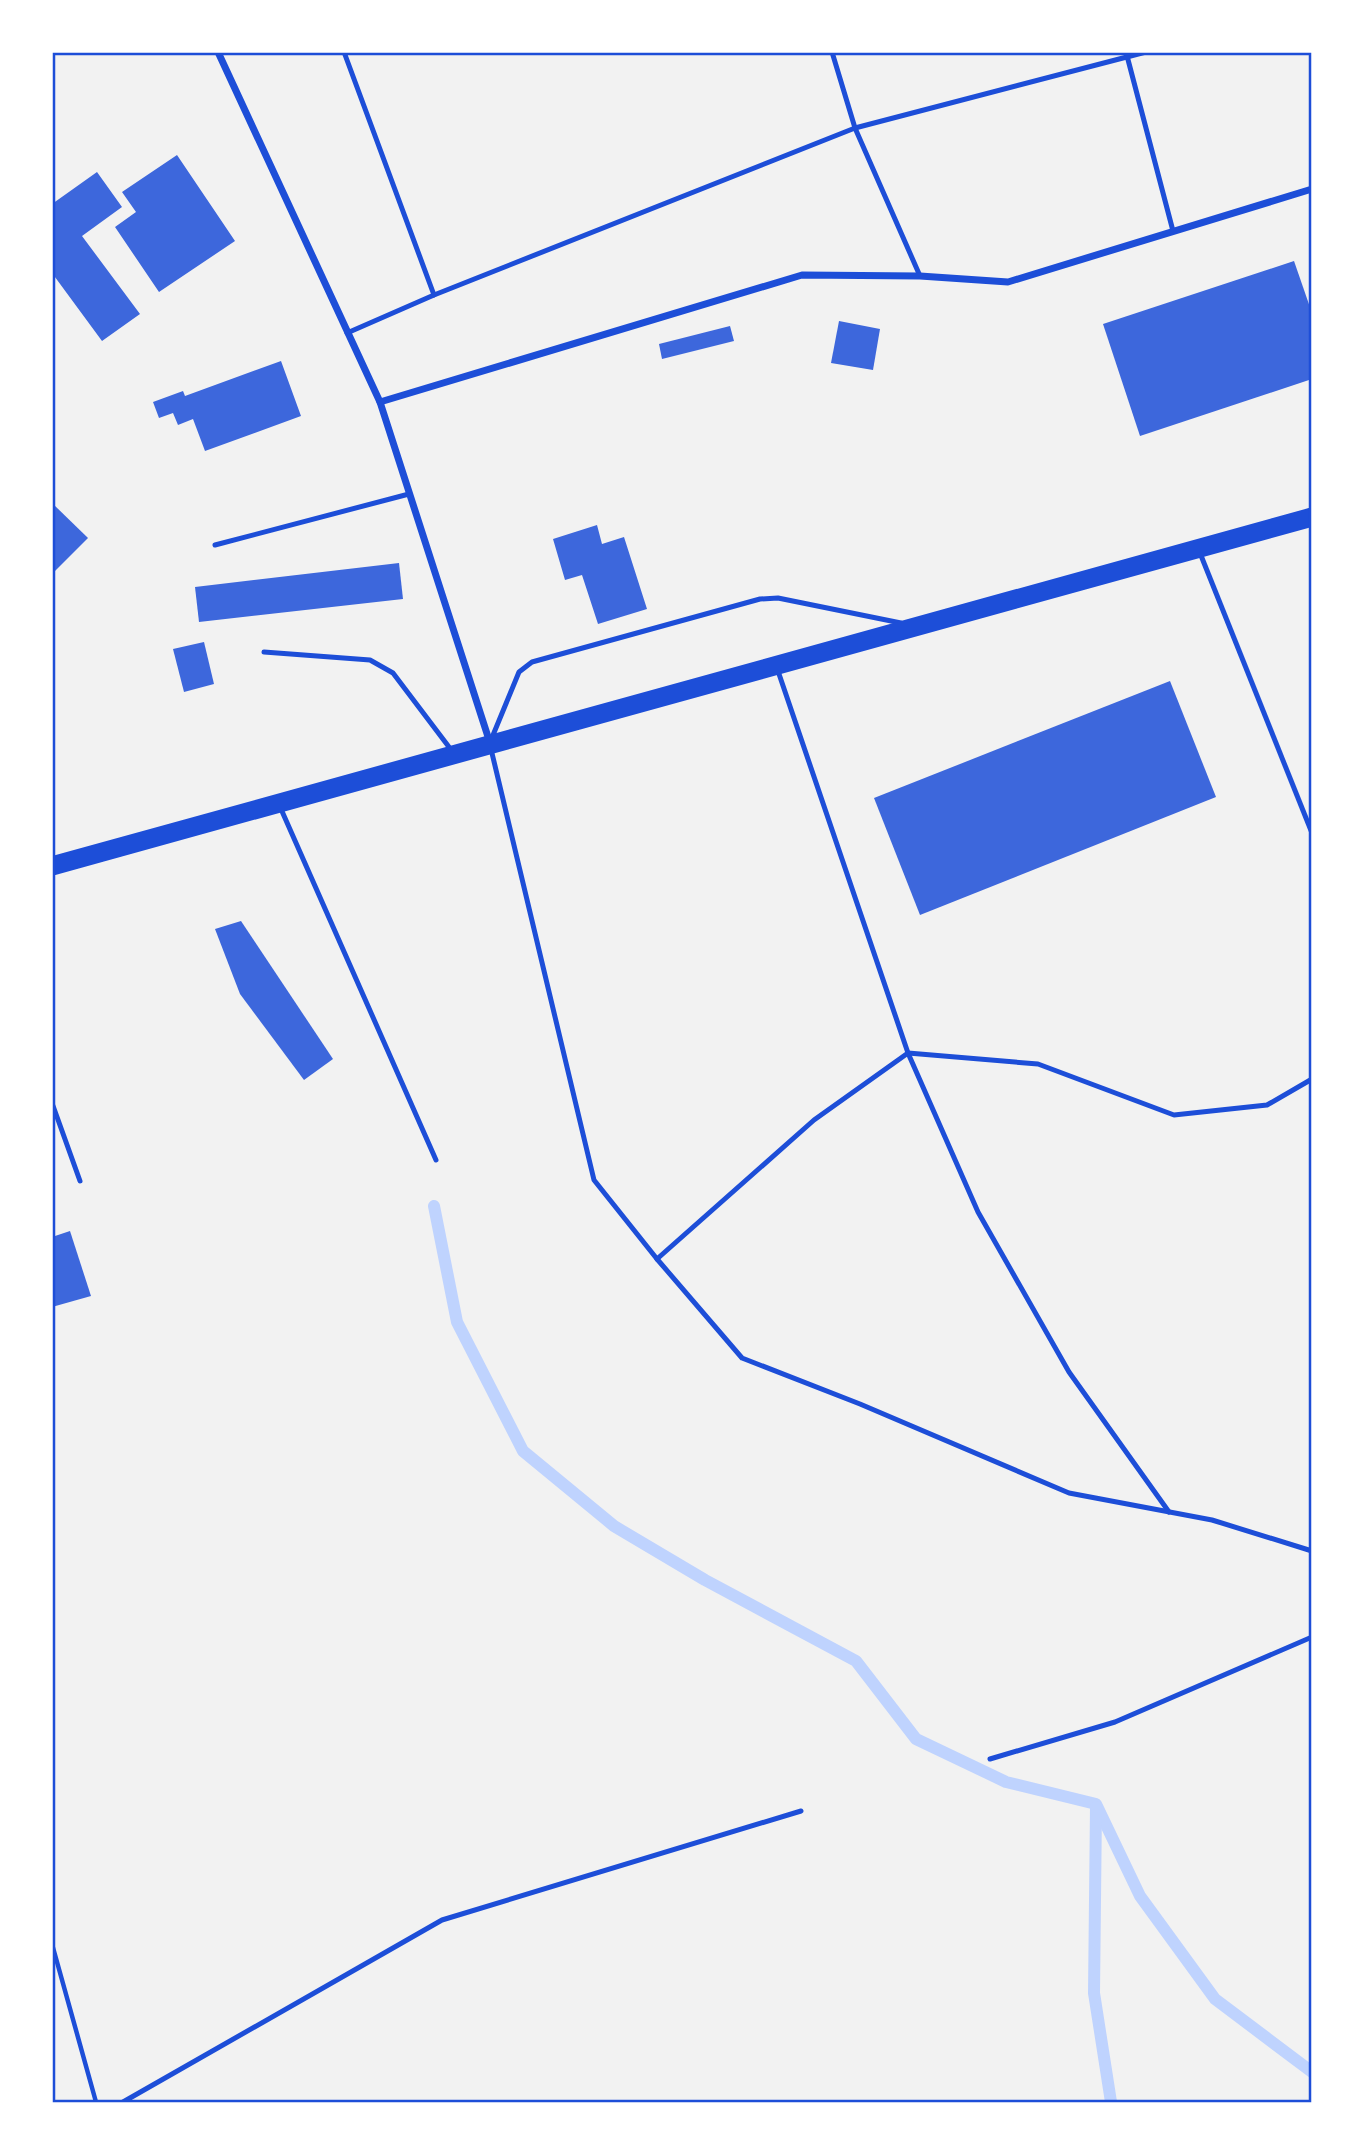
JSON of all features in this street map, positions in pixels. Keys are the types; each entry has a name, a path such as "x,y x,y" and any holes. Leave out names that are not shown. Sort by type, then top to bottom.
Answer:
{"highway":[{"path":"52,866 1311,517"}],"street":[{"path":"218,52 380,402 490,743"},
{"path":"380,402 802,275 920,276 1008,282 1311,189"}],"lane":[{"path":"344,52 434,295"},
{"path":"832,52 855,128 920,276"},
{"path":"347,333 434,295 855,128 1146,52"},
{"path":"1127,55 1173,231"},
{"path":"215,545 410,494"},
{"path":"1198,548 1311,833"},
{"path":"916,626 778,598 760,599 532,662 519,672 490,743 594,1180 657,1259 742,1357 1069,1493 1212,1520 1311,1551"},
{"path":"264,652 370,660 393,673 454,754"},
{"path":"776,664 908,1053 978,1212 1069,1371 1169,1512"},
{"path":"278,803 436,1160"},
{"path":"657,1259 814,1121 908,1053 1038,1064 1174,1115 1267,1105 1311,1079"},
{"path":"52,1103 80,1181"},
{"path":"990,1759 1115,1722 1311,1637"},
{"path":"124,2102 442,1920 801,1811"}],"path":[{"path":"52,1944 96,2102"}],"building":[{"path":"177,155 235,241 159,292 115,227 136,212 122,192"},
{"path":"97,172 122,207 82,236 140,314 102,341 52,273 52,204"},
{"path":"1294,261 1312,313 1312,379 1140,436 1103,324"},
{"path":"839,321 880,329 873,370 831,363"},
{"path":"730,326 734,341 662,359 659,344"},
{"path":"281,361 301,416 205,451 193,419 178,425 173,413 159,418 153,402 183,391 185,396"},
{"path":"52,503 88,538 52,574"},
{"path":"597,525 602,544 624,537 647,609 598,624 582,575 565,580 553,539"},
{"path":"399,563 403,599 199,622 195,587"},
{"path":"204,642 214,684 184,692 173,649"},
{"path":"1170,681 1216,797 920,915 874,798"},
{"path":"241,921 333,1059 304,1080 240,994 215,929"},
{"path":"70,1231 91,1296 52,1307 52,1237"}],"waterway":[{"path":"434,1206 457,1322 523,1451 614,1526 705,1580 856,1661 916,1739 1006,1782 1096,1804 1140,1896 1215,1999 1312,2072"},
{"path":"1096,1807 1094,1993 1111,2102"}]}
